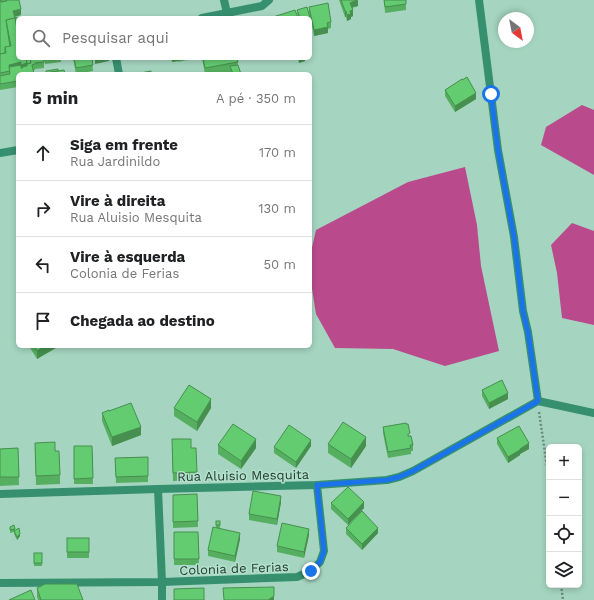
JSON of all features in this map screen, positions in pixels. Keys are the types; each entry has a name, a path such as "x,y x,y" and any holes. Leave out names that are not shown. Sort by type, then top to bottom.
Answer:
{"street":[{"path":"224,0 227,13"},
{"path":"212,16 262,6 268,0"},
{"path":"479,0 498,150 514,237 520,292 528,332 538,401 594,413"},
{"path":"116,60 119,72"},
{"path":"0,154 16,150"},
{"name":"Rua Aluisio Mesquita","path":"0,494 317,485 387,480 413,471 538,401"},
{"name":"Colonia de Ferias","path":"0,583 162,582 298,577 311,571 320,562 324,551 317,485"},
{"name":"Colonia de Ferias","path":"158,489 162,600"}],"path":[{"path":"538,401 546,458"},
{"path":"561,588 563,600"}],"shaded area":[{"path":"582,105 594,110 594,175 541,145 546,127"},
{"path":"465,167 477,225 481,266 499,351 445,366 393,349 335,348 316,314 312,289 312,247 316,230 408,182"},
{"path":"572,223 594,231 594,325 562,318 557,273 551,245"}],"building":[{"path":"0,0 1,2 7,0 19,0 21,9 13,11 15,18 6,20 10,47 5,47 5,53 0,54"},
{"path":"341,0 357,0 350,3 353,10 350,11 351,14 347,15"},
{"path":"384,0 406,0 406,4 385,7"},
{"path":"328,3 331,22 327,23 328,27 314,30 309,7"},
{"path":"307,7 309,16 299,16 297,10"},
{"path":"295,10 297,16 276,16"},
{"path":"15,18 16,60 26,60 27,63 21,65 21,62 9,65 10,71 0,73 0,54 6,53 5,47 11,46 6,20"},
{"path":"26,60 30,60 31,63 27,64"},
{"path":"30,60 44,60 44,62 35,63 32,65 34,72 16,72 16,81 0,84 0,76 10,74 9,67 21,65 21,68 23,68 22,67 31,63"},
{"path":"74,60 92,60 93,65 76,68"},
{"path":"203,60 238,60 238,62 205,68"},
{"path":"238,65 240,72 232,72 230,66"},
{"path":"58,69 58,71 52,72 46,71"},
{"path":"64,70 64,72 52,72"},
{"path":"467,77 476,93 455,106 445,90"},
{"path":"502,380 508,393 489,403 482,390"},
{"path":"189,385 211,399 197,422 174,408"},
{"path":"131,403 141,427 112,437 102,413"},
{"path":"343,422 366,437 351,459 328,444"},
{"path":"406,423 408,424 410,433 408,436 411,436 413,445 410,445 411,448 388,452 383,427"},
{"path":"233,424 256,439 241,461 218,445"},
{"path":"289,425 311,440 296,462 274,447"},
{"path":"519,426 529,443 508,457 497,438"},
{"path":"172,439 191,439 191,448 196,448 197,472 173,473"},
{"path":"55,442 55,451 59,451 60,475 36,476 35,443"},
{"path":"74,446 92,446 93,478 74,479"},
{"path":"18,448 19,477 0,477 0,449"},
{"path":"148,457 148,476 116,477 115,458"},
{"path":"348,487 364,502 348,519 331,503"},
{"path":"253,491 281,496 277,519 249,514"},
{"path":"197,494 198,521 173,522 173,495"},
{"path":"362,511 378,528 362,544 346,528"},
{"path":"216,521 220,521 220,525 216,525"},
{"path":"282,523 309,529 304,552 277,546"},
{"path":"14,525 15,529 10,530 10,527"},
{"path":"213,527 240,533 235,556 208,550"},
{"path":"19,528 20,534 17,537 14,531"},
{"path":"174,532 198,532 199,559 174,559"},
{"path":"67,538 89,538 89,552 67,552"},
{"path":"34,553 42,553 42,563 34,563"},
{"path":"45,584 77,584 83,600 41,600 37,588"},
{"path":"274,587 274,596 268,600 224,600 223,588"},
{"path":"204,588 204,600 174,600 174,589"},
{"path":"31,590 35,600 9,600"}],"route":[{"path":"311,571 320,562 324,551 317,485 387,480 399,477 413,471 538,401 528,332 523,311 514,237 498,150 491,94"}]}
